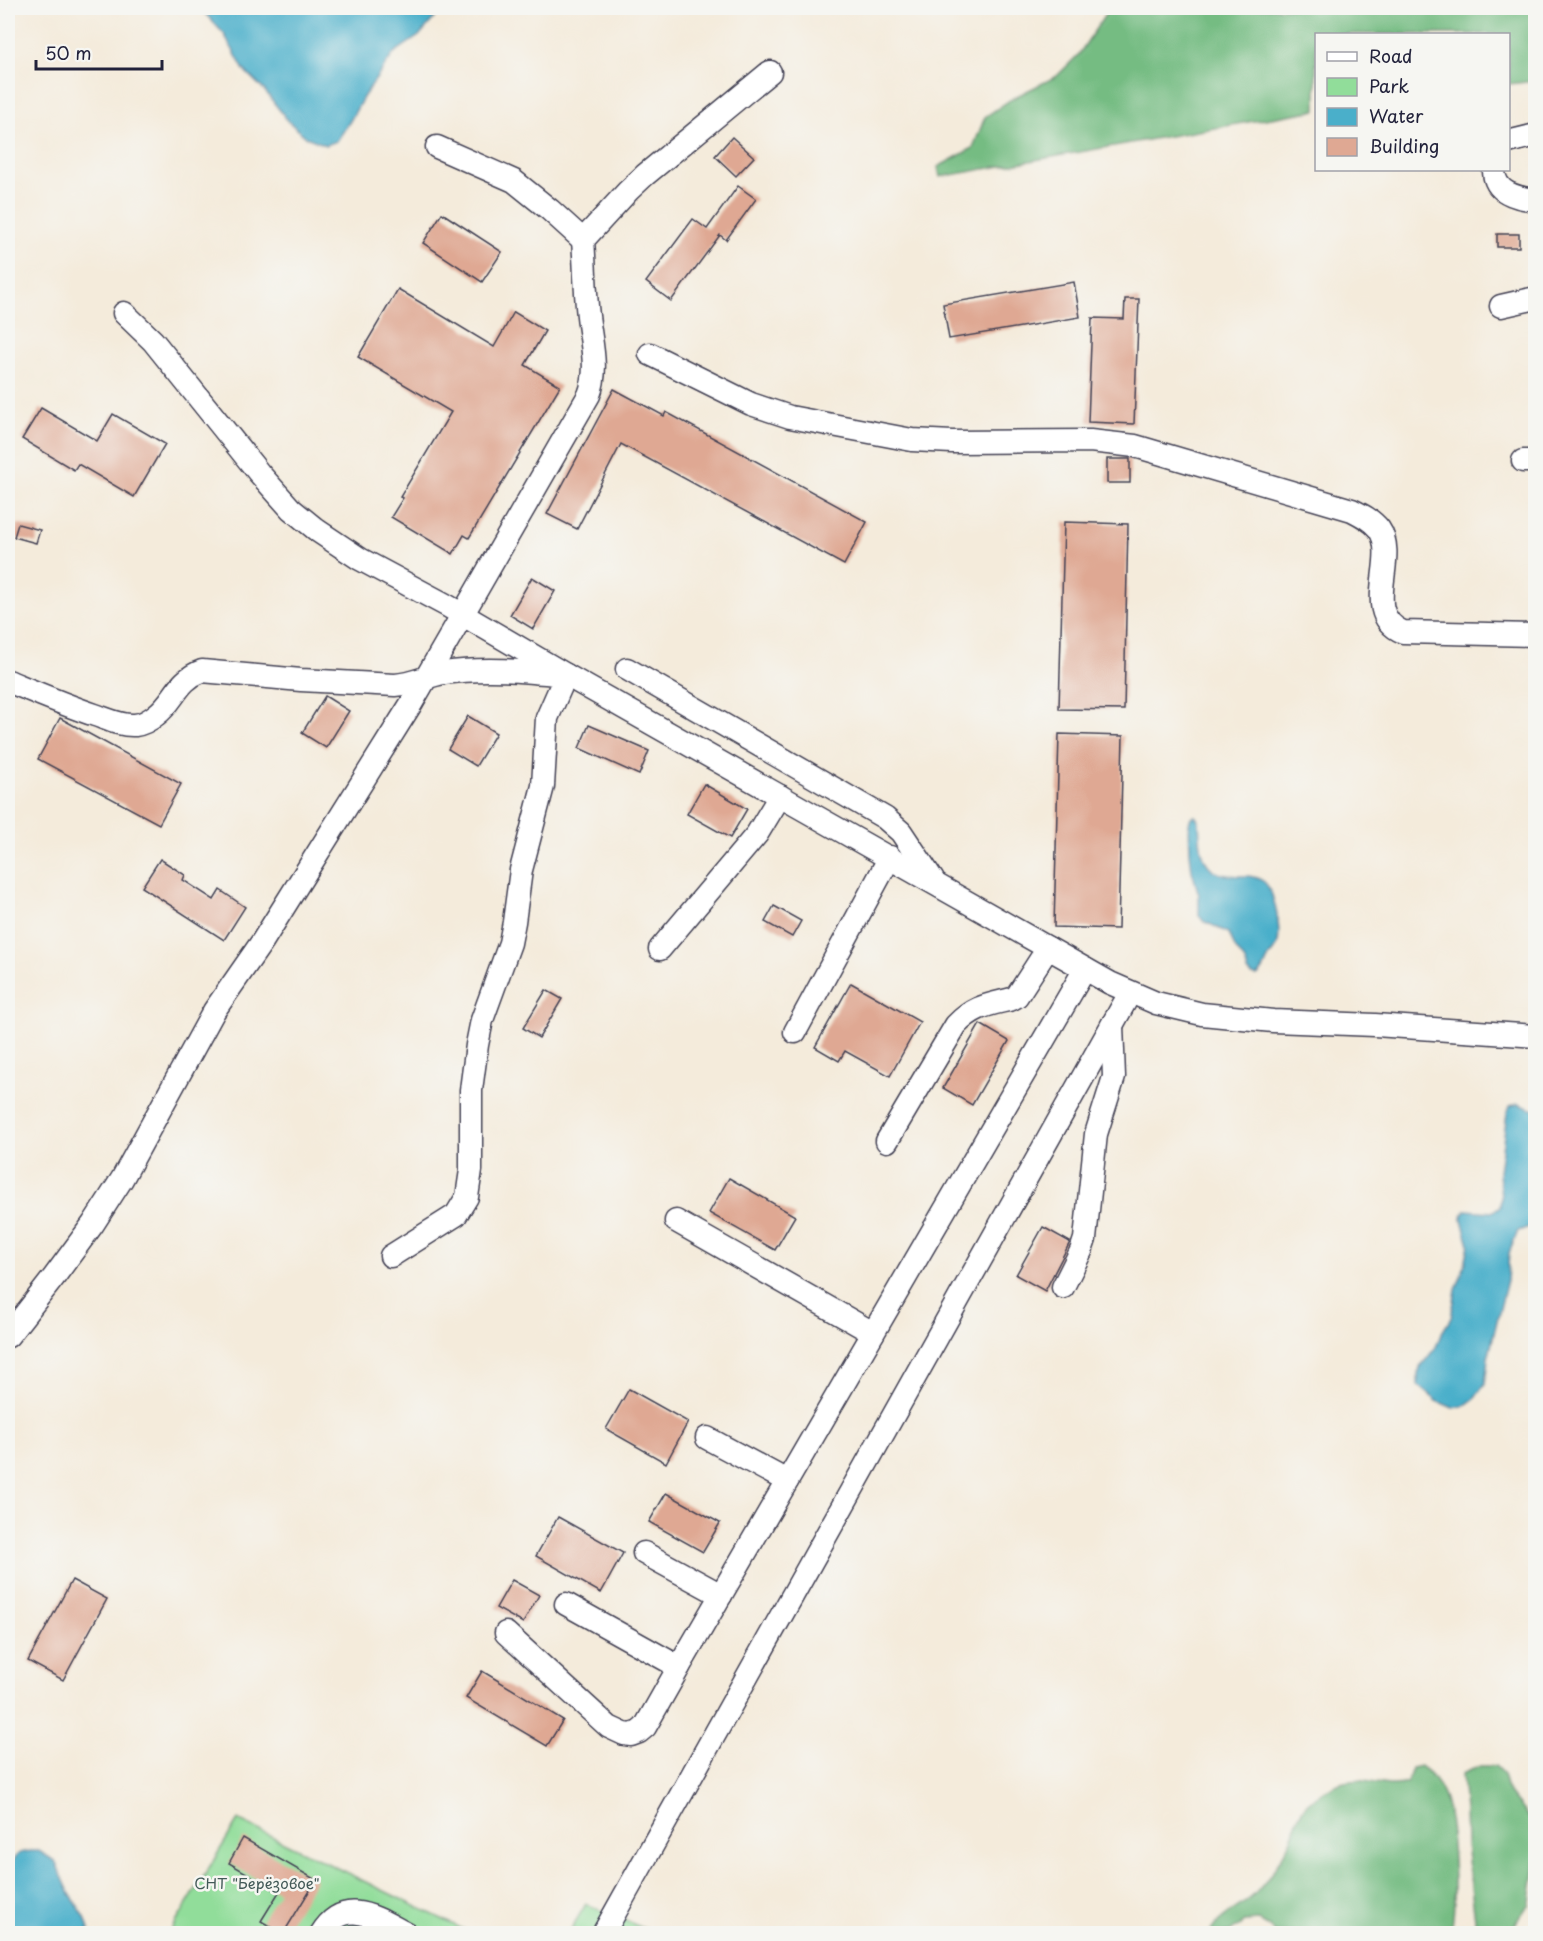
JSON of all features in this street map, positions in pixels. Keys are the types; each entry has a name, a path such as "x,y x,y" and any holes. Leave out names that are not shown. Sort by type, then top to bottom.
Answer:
{"street":[{"path":"8,1336 93,1224 122,1179 214,1011 262,942 411,704 589,395 593,385 595,365 588,315 584,240 645,174 770,72"},
{"path":"1510,142 1536,135"},
{"path":"437,147 514,181 584,240"},
{"path":"1494,171 1498,185 1505,192 1517,198 1536,200"},
{"path":"1502,306 1536,298"},
{"path":"124,313 153,341 291,509 318,531 360,559 462,614 1084,969 1130,993 1156,1004 1214,1016 1536,1036"},
{"path":"650,354 751,404 790,417 912,440 1118,443 1352,510 1367,518 1380,531 1384,548 1382,606 1385,618 1393,628 1403,632 1536,635"},
{"path":"8,681 62,704 118,723 135,725 146,722 159,713 184,680 202,671 301,680 395,685 409,684 425,677 454,672 497,669 566,675"},
{"path":"627,669 885,818 901,832 936,884"},
{"path":"391,1256 456,1215 467,1197 471,1170 471,1090 477,1045 482,1020 510,943 520,870 543,786 547,718 566,675"},
{"path":"660,949 757,834 780,795"},
{"path":"795,1032 890,857"},
{"path":"887,1141 956,1025 975,1009 1017,996 1048,948"},
{"path":"506,1633 602,1722 624,1734 631,1735 645,1727 1084,969"},
{"path":"603,1934 1130,993"},
{"path":"1063,1287 1082,1251 1085,1239 1096,1134 1114,1077 1112,1025"},
{"path":"676,1221 873,1333"},
{"path":"707,1438 787,1481"},
{"path":"644,1554 721,1595"},
{"path":"566,1604 679,1667"},
{"path":"321,1934 326,1925 347,1912 359,1912 374,1917 406,1934"}],"green space":[{"path":"1119,8 1535,8 1535,81 1510,84 1510,33 1315,33 1315,110 940,177 938,167 973,148 985,117 1013,98 1057,76 1079,54 1107,12"},
{"path":"1420,1766 1439,1786 1449,1823 1454,1885 1450,1933 1274,1933 1271,1928 1259,1921 1244,1922 1229,1933 1210,1933 1219,1921 1255,1894 1266,1881 1292,1836 1300,1813 1312,1800 1344,1782 1360,1781 1391,1785 1407,1783 1412,1768"},
{"path":"1480,1766 1495,1766 1499,1770 1509,1793 1530,1818 1535,1830 1536,1850 1530,1904 1520,1915 1514,1927 1516,1933 1474,1933 1475,1920 1466,1843 1462,1774"},
{"name":"СНТ \"Берёзовое\"","path":"238,1820 471,1933 169,1934"},
{"path":"586,1904 655,1933 568,1934"}],"water":[{"path":"200,8 443,8 419,36 394,53 364,96 337,141 326,145 306,137 288,121 265,91 244,70 224,34"},
{"path":"1195,816 1199,821 1202,852 1211,868 1223,874 1257,878 1263,881 1271,893 1279,931 1278,940 1263,970 1257,976 1248,971 1229,933 1203,921 1199,915 1199,895 1192,871 1190,852 1189,823 1191,817"},
{"path":"1518,1104 1535,1110 1535,1219 1529,1227 1518,1231 1509,1253 1507,1280 1488,1358 1485,1384 1475,1398 1464,1406 1453,1408 1437,1401 1418,1385 1418,1373 1436,1347 1451,1318 1469,1244 1462,1215 1466,1210 1492,1212 1500,1206 1499,1172 1507,1113 1510,1106"},
{"path":"39,1851 55,1861 70,1894 85,1917 90,1933 8,1933 6,1890 10,1868 20,1853"}],"building":[{"path":"732,137 754,157 736,176 715,156"},
{"path":"738,186 756,199 726,240 720,235 671,301 646,282 693,219 707,229"},
{"path":"442,213 502,252 482,282 423,243"},
{"path":"1497,234 1519,234 1519,247 1497,247"},
{"path":"1074,282 1080,317 949,339 943,304"},
{"path":"398,289 494,347 514,312 545,331 525,365 560,386 469,538 464,535 453,554 391,517 403,498 400,497 451,412 358,357"},
{"path":"1125,299 1139,299 1134,424 1088,422 1092,318 1124,319"},
{"path":"614,389 664,416 666,412 867,522 844,565 621,444 577,529 547,514"},
{"path":"41,408 97,441 113,414 165,444 134,497 78,464 74,470 22,439"},
{"path":"1107,459 1130,459 1130,483 1107,483"},
{"path":"1064,522 1128,524 1124,710 1059,709"},
{"path":"18,524 40,530 36,543 14,537"},
{"path":"532,577 555,591 533,629 510,615"},
{"path":"325,696 349,711 326,748 302,733"},
{"path":"468,716 496,733 476,766 448,749"},
{"path":"60,718 181,784 159,824 38,759"},
{"path":"589,725 649,751 639,775 579,748"},
{"path":"1059,734 1123,736 1118,929 1054,927"},
{"path":"704,784 747,809 730,838 687,814"},
{"path":"160,859 185,875 183,880 214,900 220,890 245,907 224,940 142,887"},
{"path":"774,906 801,921 792,937 765,922"},
{"path":"851,983 920,1022 890,1076 845,1051 839,1061 815,1047"},
{"path":"546,990 562,999 539,1038 523,1028"},
{"path":"980,1024 1009,1041 972,1105 943,1088"},
{"path":"729,1178 795,1216 775,1250 709,1213"},
{"path":"1043,1227 1070,1242 1045,1291 1016,1275"},
{"path":"629,1389 688,1422 666,1463 606,1429"},
{"path":"666,1493 720,1523 703,1552 649,1522"},
{"path":"558,1517 623,1553 601,1593 536,1556"},
{"path":"72,1580 107,1599 63,1680 28,1661"},
{"path":"512,1580 539,1595 523,1623 496,1608"},
{"path":"482,1671 563,1720 547,1746 466,1698"},
{"path":"243,1838 316,1880 283,1934 261,1921 279,1892 229,1863"}]}
